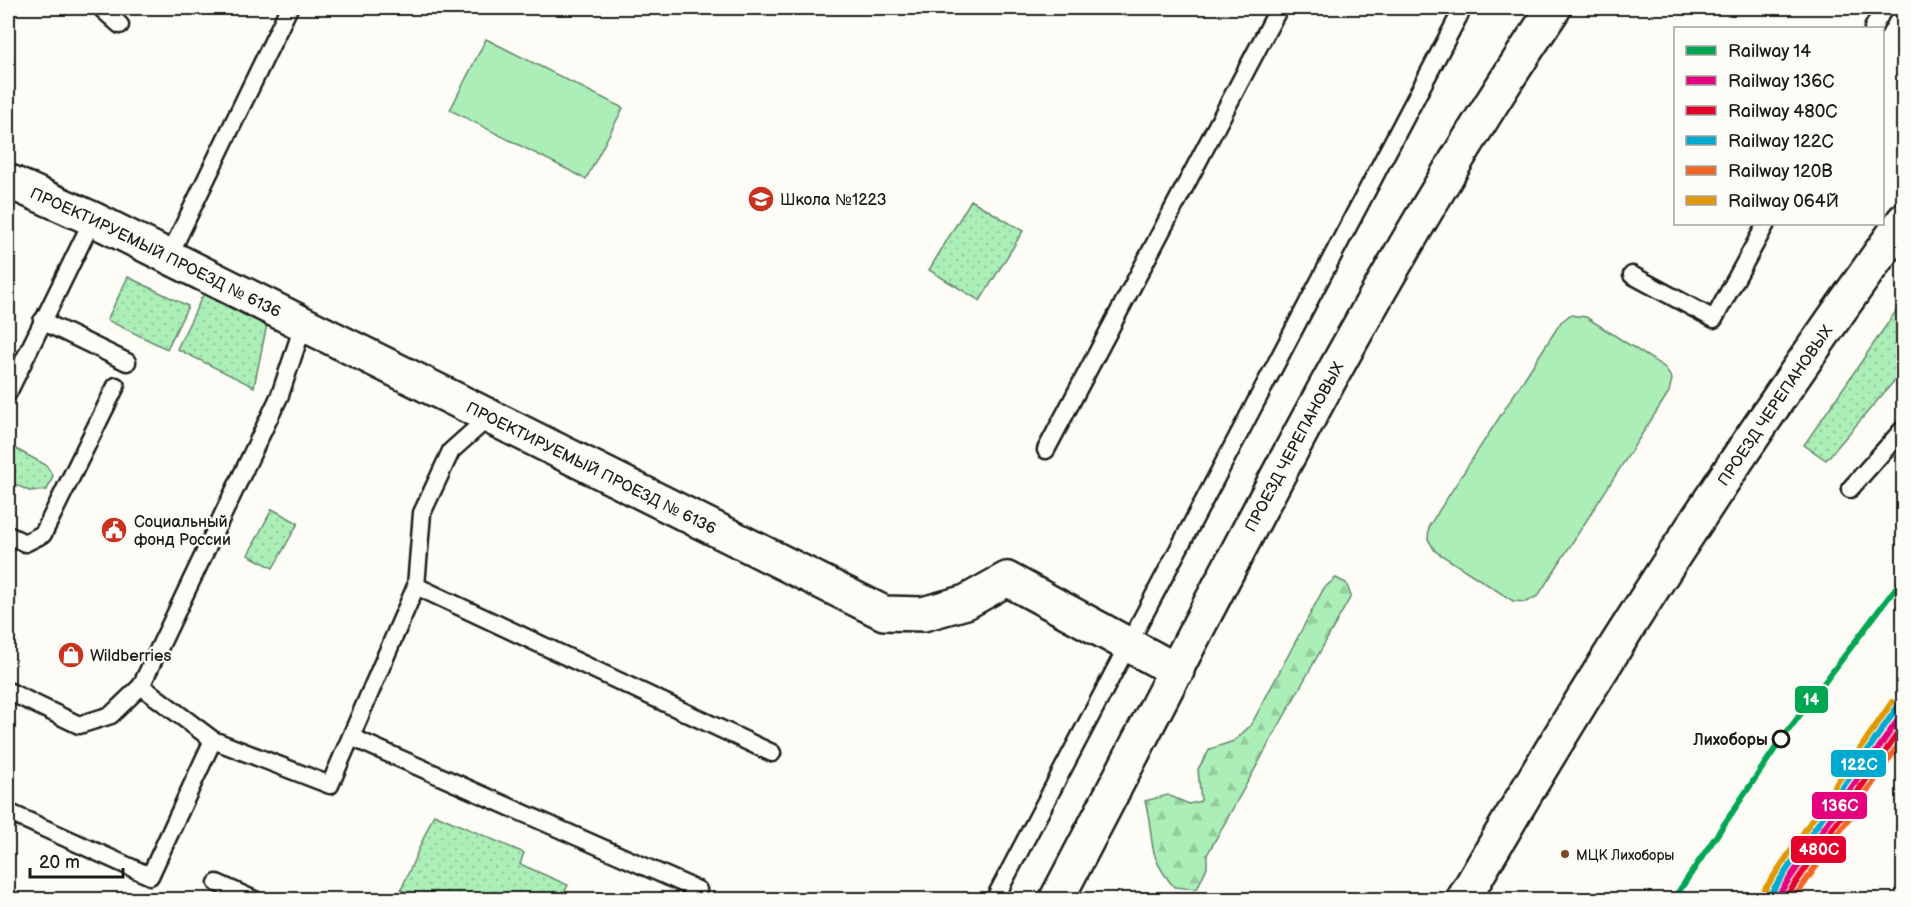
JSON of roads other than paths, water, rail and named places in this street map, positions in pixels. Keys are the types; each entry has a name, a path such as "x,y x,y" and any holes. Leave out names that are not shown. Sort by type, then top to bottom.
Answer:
{"street":[{"name":"ПРОЕЗД ЧЕРЕПАНОВЫХ","path":"1056,900 1338,364 1411,232 1554,8"},
{"name":"ПРОЕКТИРУЕМЫЙ ПРОЕЗД № 6136","path":"8,181 93,219 303,326 884,613 923,614 945,608 966,602 1006,579 1177,670"},
{"name":"ПРОЕЗД ЧЕРЕПАНОВЫХ","path":"1463,900 1521,798 1648,592 1807,354 1904,220"}],"lane":[{"path":"101,8 120,25"},
{"path":"168,258 289,8"},
{"path":"1046,450 1279,8"},
{"path":"994,900 1126,644 1463,8"},
{"path":"1874,27 1884,8"},
{"path":"8,393 93,219"},
{"path":"1632,275 1714,320 1765,225"},
{"path":"42,321 127,363"},
{"path":"8,691 79,725 111,715 141,686 280,395 303,326"},
{"path":"8,535 25,543 43,534 116,386"},
{"path":"141,686 213,741 330,785 416,586 422,513 451,451 489,417"},
{"path":"1850,489 1904,428"},
{"path":"416,586 772,753"},
{"path":"351,737 698,890 694,900"},
{"path":"8,812 150,876 213,741"},
{"path":"217,883 255,900"}],"rail line":[{"name":"14","path":"1673,900 1781,740 1904,577"},
{"name":"064Й","path":"1763,892 1892,702"},
{"name":"122С","path":"1769,896 1898,706"},
{"name":"136С","path":"1775,900 1904,711"},
{"name":"480С","path":"1784,900 1904,724"},
{"name":"120В","path":"1793,900 1904,737"}],"place":[{"name":"Школа №1223","path":"761,199"},
{"name":"Социальный фонд России","path":"114,530"},
{"name":"Wildberries","path":"71,655"},
{"name":"Лихоборы","path":"1781,739"},
{"name":"МЦК Лихоборы","path":"1565,854"}]}
